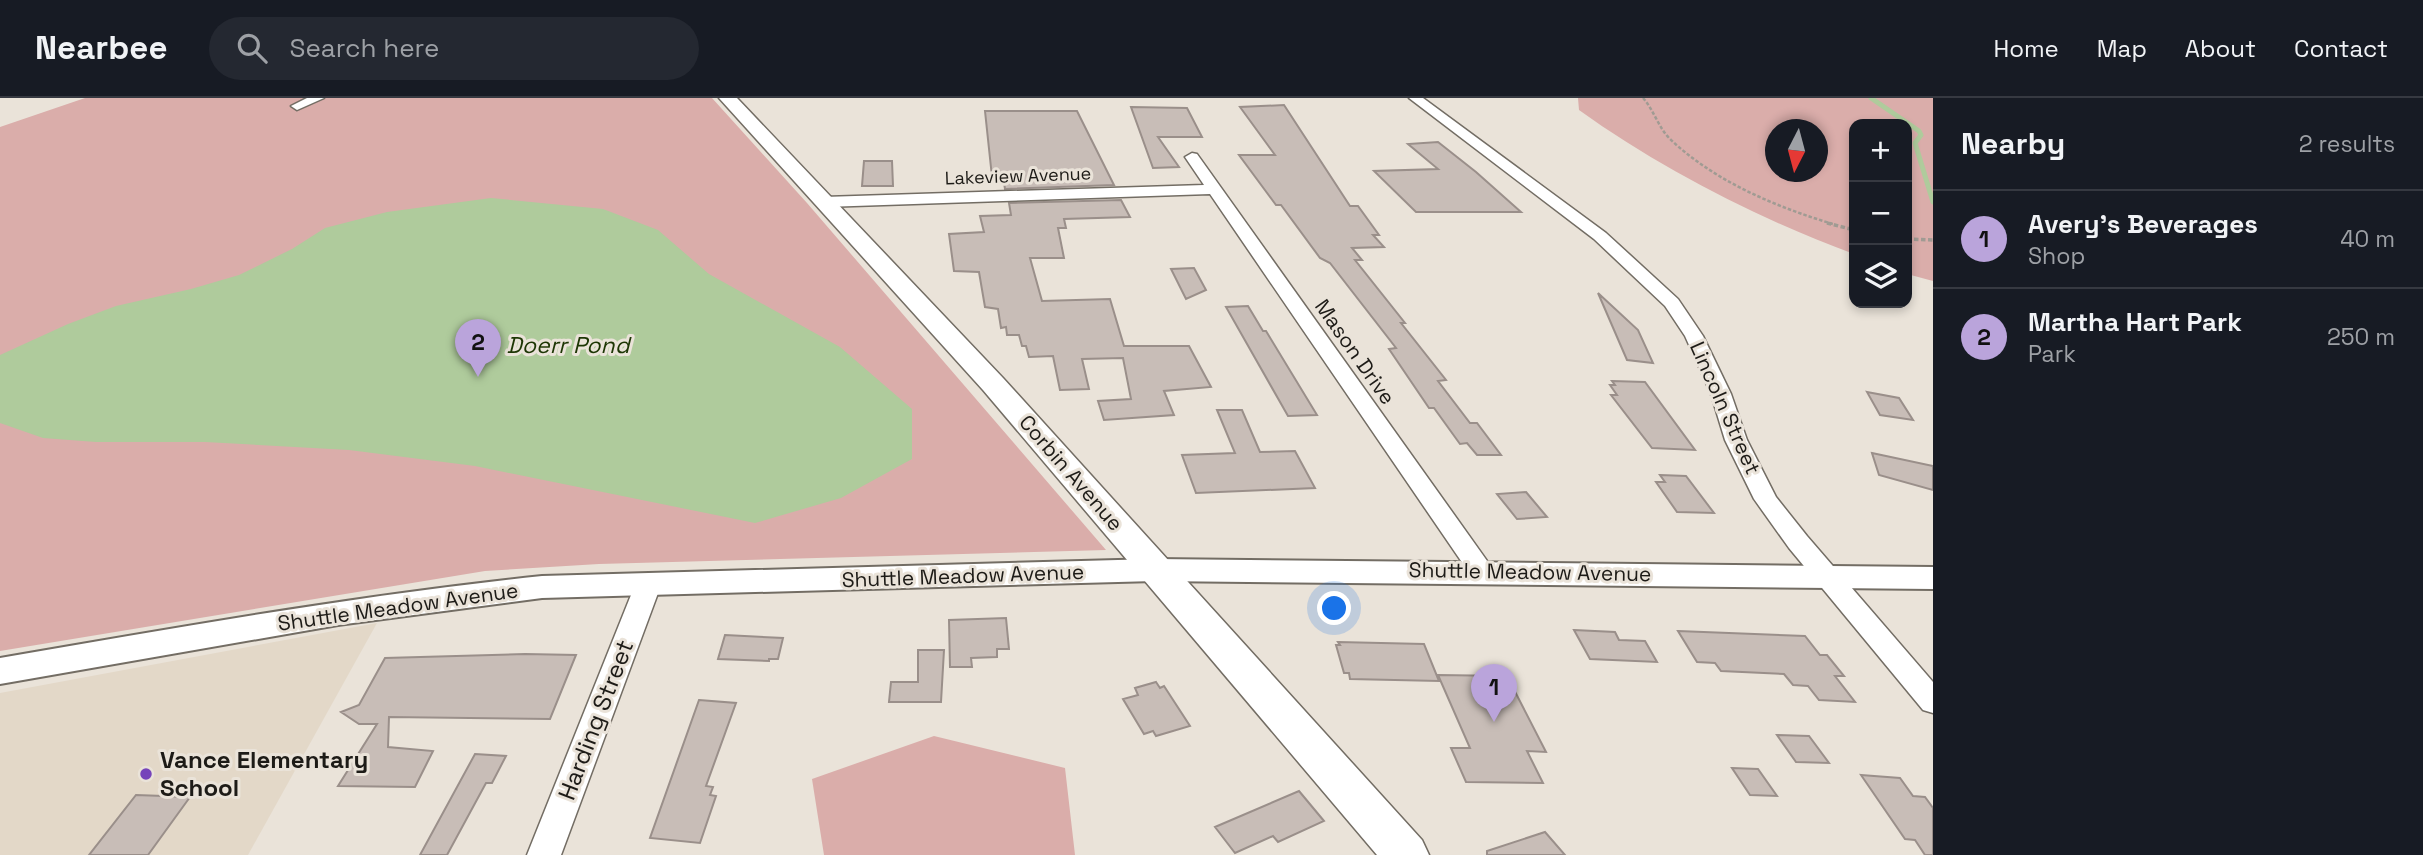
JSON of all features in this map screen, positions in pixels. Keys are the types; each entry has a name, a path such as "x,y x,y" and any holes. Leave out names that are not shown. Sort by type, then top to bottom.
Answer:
{"main road":[{"name":"Corbin Avenue","path":"728,98 993,384 1406,855"}],"street":[{"path":"296,107 318,98"},
{"name":"Lincoln Street","path":"1415,98 1600,236 1672,303 1694,336 1721,394 1736,440 1766,499 1798,542 1933,702"},
{"name":"Mason Drive","path":"1192,157 1481,572"},
{"name":"Lakeview Avenue","path":"824,202 1213,189"},
{"name":"Shuttle Meadow Avenue","path":"0,671 354,609 542,587 1155,570 1933,578"},
{"name":"Harding Street","path":"544,855 648,585"}],"path":[{"path":"1643,98 1651,108 1660,129 1692,157 1755,193 1814,218 1849,228"},
{"path":"1912,239 1933,240"}],"shaded area":[{"path":"85,98 712,98 807,203 1106,550 599,564 485,571 0,651 0,127"},
{"path":"1578,98 1933,98 1933,281 1912,275 1912,119 1849,119 1849,252 1747,209 1610,132 1579,110"},
{"name":"Vance Elementary School","path":"377,623 248,855 0,855 0,693"},
{"path":"934,736 1065,768 1075,855 824,855 812,779"}],"water":[{"name":"Doerr Pond","path":"491,198 603,209 658,230 709,274 840,347 912,409 912,459 841,498 755,523 475,466 349,450 205,442 96,442 43,438 0,423 0,355 116,306 239,275 292,249 325,228 387,212"}],"building":[{"path":"1284,105 1350,206 1358,206 1379,235 1373,235 1384,247 1352,248 1362,260 1355,260 1446,380 1438,381 1470,423 1477,423 1501,455 1477,455 1467,443 1460,444 1434,408 1429,408 1389,349 1396,348 1330,263 1320,258 1281,205 1276,205 1239,155 1275,155 1240,107"},
{"path":"1131,107 1187,108 1202,137 1158,137 1179,167 1153,168"},
{"path":"985,111 1077,111 1114,185 1005,189 1003,176 992,177"},
{"path":"1438,142 1521,212 1416,212 1374,171 1438,169 1408,144"},
{"path":"864,161 892,161 893,186 862,186"},
{"path":"1121,200 1130,217 1064,219 1066,228 1058,228 1064,258 1030,258 1042,301 1110,299 1124,346 1189,346 1211,387 1164,391 1174,415 1104,420 1098,401 1131,399 1123,358 1082,359 1089,389 1060,390 1053,356 1029,357 1019,335 1007,335 1006,327 1001,328 998,309 985,307 979,272 954,271 949,234 984,232 980,216 1011,215 1009,203"},
{"path":"1194,268 1206,290 1186,299 1171,269"},
{"path":"1598,293 1638,330 1653,363 1627,360"},
{"path":"1248,306 1317,415 1288,416 1226,307"},
{"path":"1612,381 1645,382 1695,450 1652,448 1611,395 1617,395 1610,385 1615,385"},
{"path":"1867,392 1899,398 1913,420 1880,415"},
{"path":"1217,410 1242,410 1260,452 1295,451 1315,488 1196,493 1182,455 1235,453"},
{"path":"1872,453 1933,466 1933,490 1879,475"},
{"path":"1660,475 1686,476 1714,513 1677,512 1656,482 1665,482"},
{"path":"1526,492 1547,517 1517,519 1497,494"},
{"path":"1006,618 1009,649 997,649 997,657 971,658 972,667 950,667 949,620"},
{"path":"1574,630 1615,632 1619,640 1645,641 1657,662 1590,659"},
{"path":"1678,631 1805,636 1820,655 1827,655 1844,676 1835,676 1855,702 1819,700 1808,686 1793,685 1784,674 1721,671 1715,663 1697,662"},
{"path":"725,635 783,638 778,659 718,659"},
{"path":"1338,642 1424,644 1439,681 1350,679 1349,673 1344,673 1336,645 1340,645"},
{"path":"918,650 944,650 941,702 889,702 891,682 918,682"},
{"path":"576,655 550,719 389,717 388,747 433,751 415,787 338,786 377,724 359,724 341,712 359,705 385,658"},
{"path":"1438,675 1507,676 1546,752 1527,751 1543,783 1466,782 1451,748 1470,748"},
{"path":"1156,682 1160,688 1164,686 1190,726 1156,736 1153,731 1144,734 1123,699 1138,695 1135,688"},
{"path":"699,700 736,703 706,786 713,787 710,795 716,796 700,843 650,838"},
{"path":"1777,735 1809,736 1829,763 1796,762"},
{"path":"475,754 506,756 492,783 486,783 447,855 420,855"},
{"path":"1732,768 1758,769 1777,796 1750,795"},
{"path":"1861,775 1900,778 1913,796 1925,797 1933,808 1933,855 1925,855 1915,840 1905,839"},
{"path":"1299,791 1324,821 1278,842 1273,836 1235,853 1215,827"},
{"path":"136,795 190,797 148,855 89,855"},
{"path":"1545,832 1565,855 1487,855 1487,851"}],"waterway":[{"path":"1871,98 1919,131 1921,135 1915,143 1933,202"}],"place":[{"name":"Martha Hart Park","path":"478,377"},
{"name":"Avery's Beverages","path":"1494,722"},
{"name":"Vance Elementary School","path":"146,774"}]}
